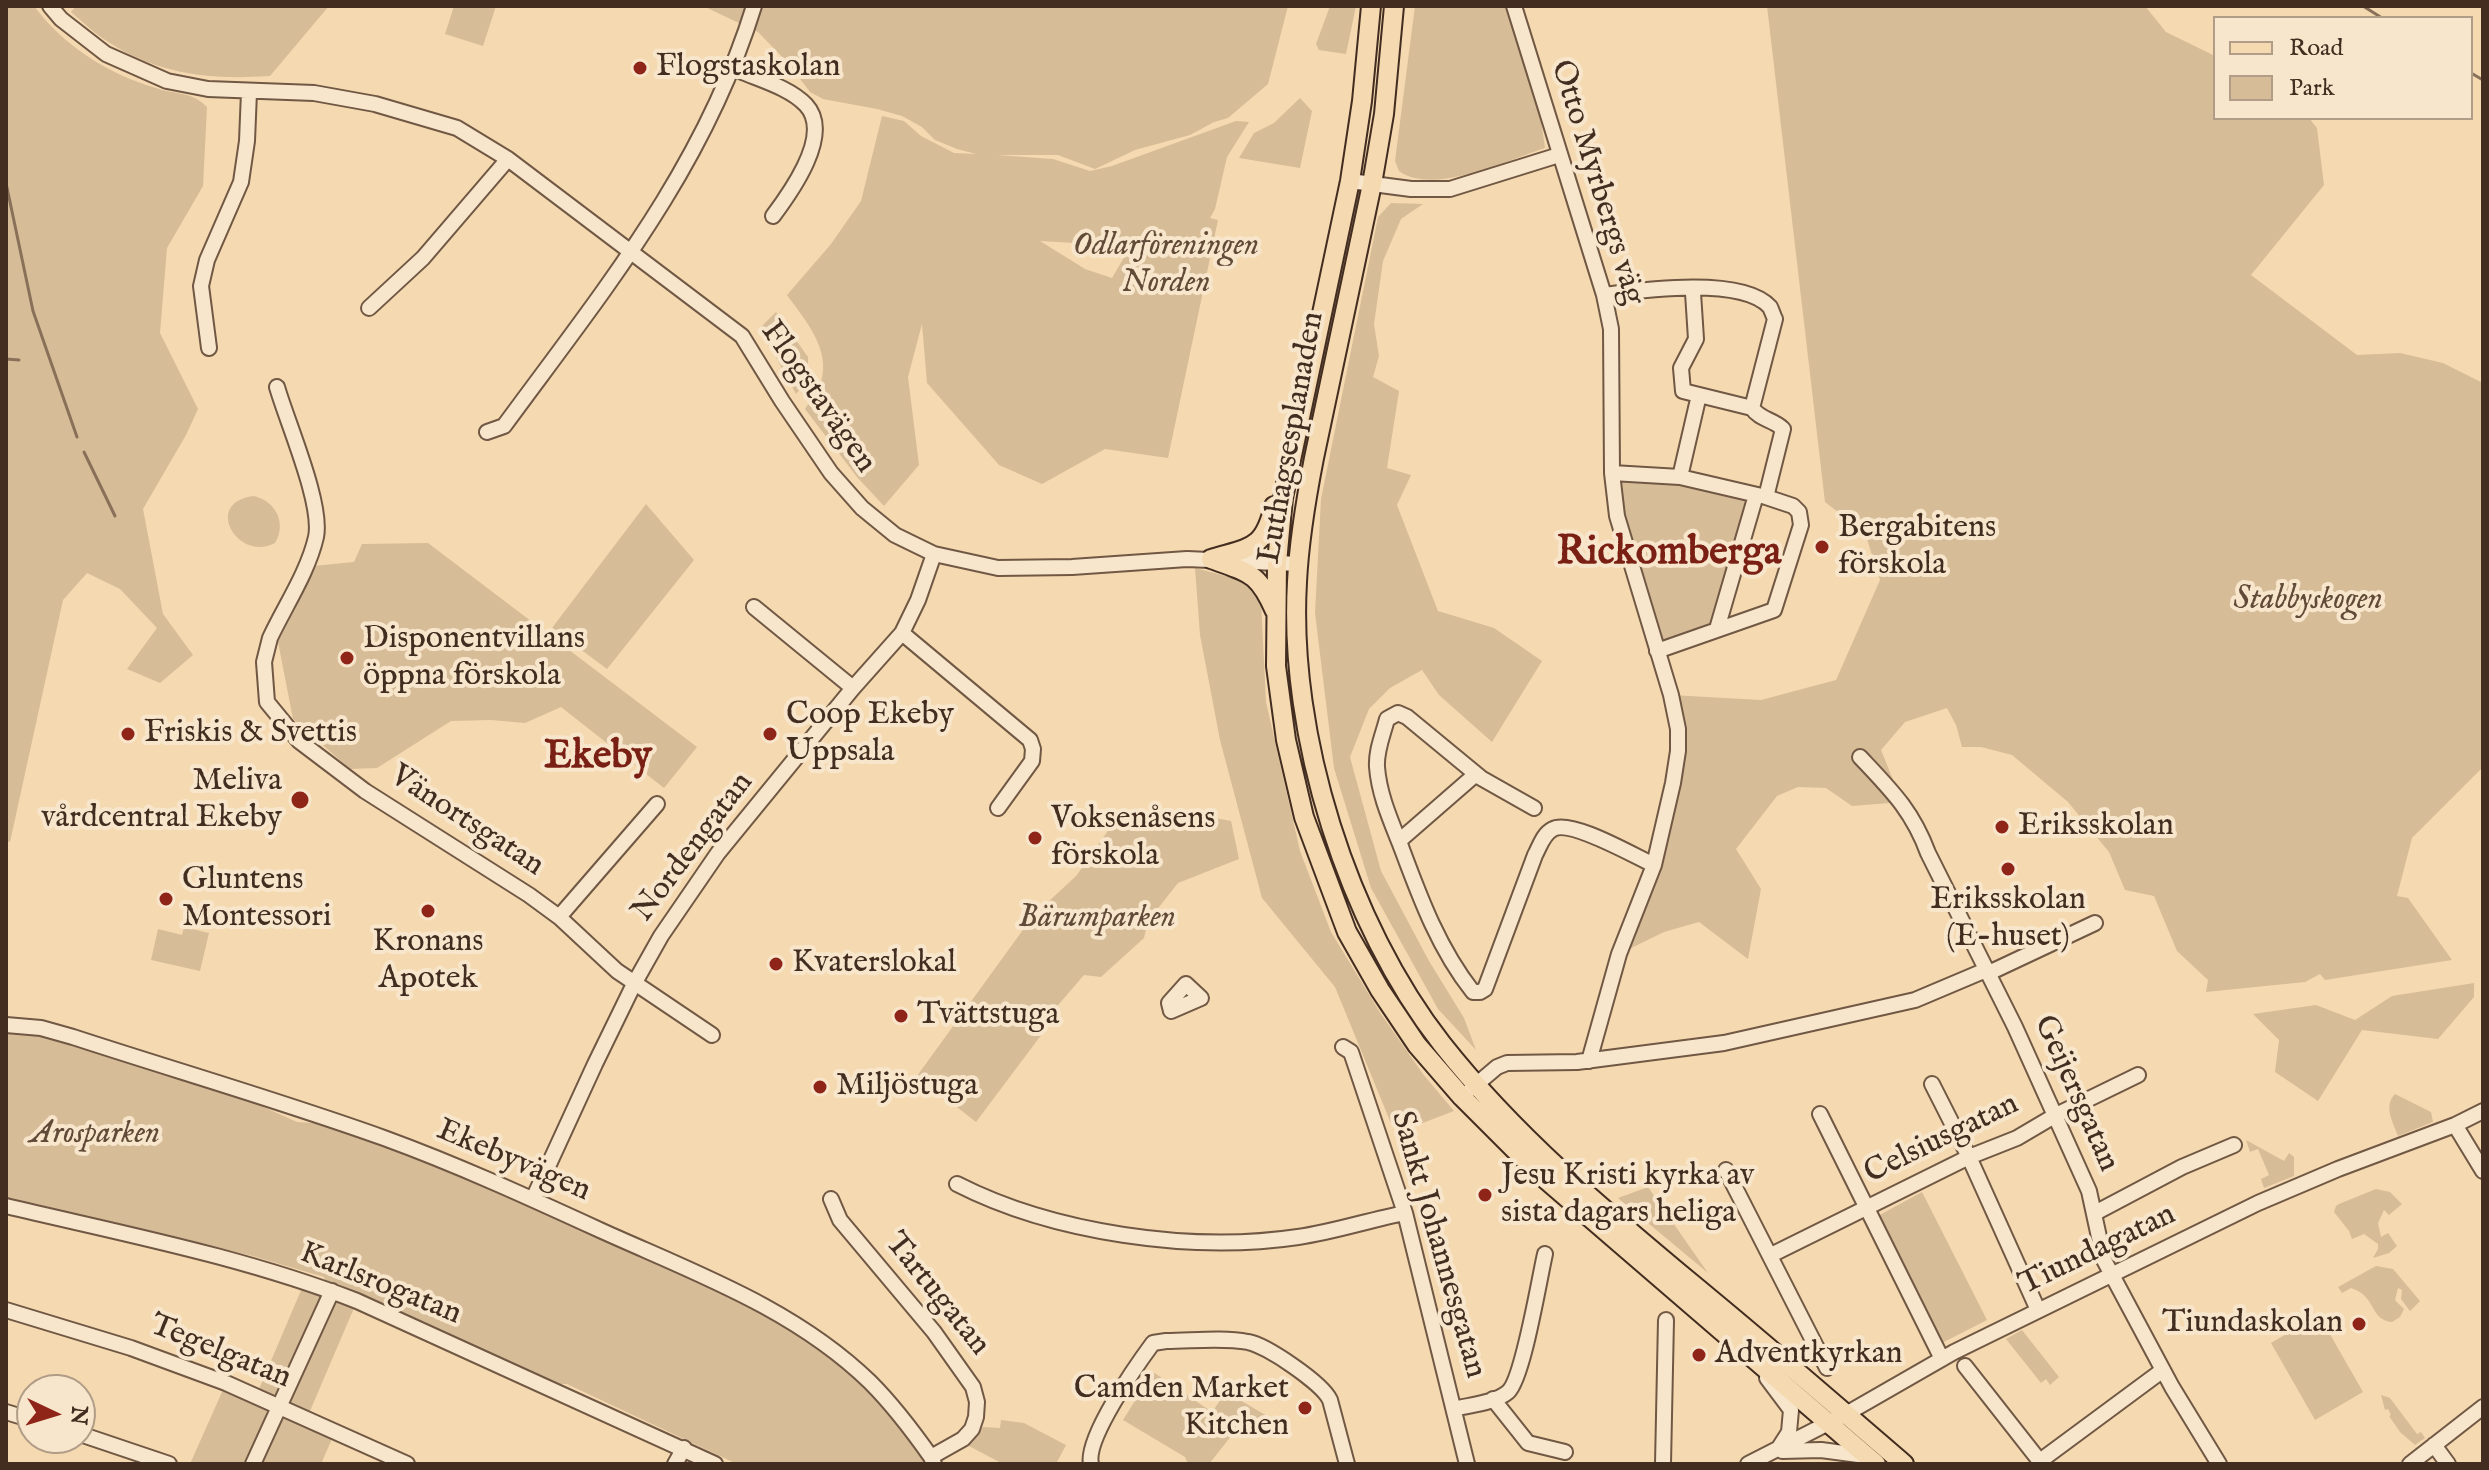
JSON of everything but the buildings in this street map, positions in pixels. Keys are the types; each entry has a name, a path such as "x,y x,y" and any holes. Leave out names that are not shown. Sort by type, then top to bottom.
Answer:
{"main road":[{"name":"Luthagsesplanaden","path":"1371,6 1350,181 1283,498 1277,563 1276,666 1286,740 1304,817 1324,874 1347,932 1380,990 1417,1045 1462,1097 1537,1172 1745,1352 1904,1464"},
{"name":"Luthagsesplanaden","path":"1394,6 1384,114 1311,472 1299,564 1296,617 1299,677 1314,761 1332,826 1368,923 1396,974 1442,1044 1476,1084 1522,1134 1603,1210 1838,1418 1871,1460"},
{"path":"1211,559 1252,546 1263,539 1269,527 1291,429 1304,396"},
{"path":"1211,559 1252,575 1259,581 1276,614"}],"street":[{"name":"Flogstavägen","path":"50,6 80,36 106,54 167,81 200,88 314,93 375,104 457,128 508,159 742,336 831,473 862,508 895,535 934,554 998,568 1025,569 1211,559 1299,564"},
{"path":"487,432 504,426 622,266 679,179 730,76 754,6"},
{"name":"Otto Myrbergs väg","path":"1514,6 1604,295 1611,329 1612,473 1617,516 1677,716 1678,751 1654,865 1619,954 1589,1061"},
{"path":"740,71 788,93 806,105 814,119 814,136 808,157 799,178 773,216"},
{"path":"209,348 201,286 207,260 241,182 249,92"},
{"path":"1350,181 1411,189 1450,189 1559,155"},
{"path":"369,308 423,258 508,159"},
{"path":"1604,295 1654,289 1717,287 1756,299 1771,308 1775,319 1752,408"},
{"path":"1696,289 1693,293 1696,339 1681,368 1683,391 1752,408 1757,416 1779,424 1783,429 1717,629"},
{"name":"Vänortsgatan","path":"277,387 309,484 317,534 310,556 270,638 264,662 267,702 299,741 365,791 529,895 559,917 634,984 712,1035"},
{"path":"1680,477 1699,395"},
{"path":"1612,473 1680,477 1761,496 1793,506 1799,512 1801,525 1774,610 1657,651"},
{"name":"Nordengatan","path":"533,1199 634,984 661,936 692,889 853,688 902,633 918,600 934,554"},
{"path":"754,607 853,688"},
{"path":"902,633 1030,740 1032,761 998,808"},
{"path":"1534,808 1476,774 1407,717 1398,713 1387,719 1377,763 1390,822 1417,893 1450,959 1473,992 1485,989 1535,855 1546,834 1556,827 1567,826 1654,865"},
{"name":"Geijersgatan","path":"1860,757 1902,802 1918,826 1938,880 1986,970 2089,1191 2104,1260 2163,1370 2219,1464"},
{"path":"1399,841 1476,774"},
{"path":"559,917 657,804"},
{"path":"1462,1097 1497,1067 1507,1063 1589,1061 1724,1043 1915,1000 1986,970 1993,971 2095,923"},
{"name":"Ekebyvägen","path":"6,1025 41,1028 73,1037 385,1139 533,1199 733,1290 785,1317 870,1382 903,1418 932,1460"},
{"name":"Sankt Johannesgatan","path":"1343,1047 1351,1052 1405,1213 1467,1464"},
{"name":"Celsiusgatan","path":"1771,1255 1969,1157 2017,1138 2138,1075"},
{"path":"1932,1084 1969,1157 2038,1310"},
{"name":"Tiundagatan","path":"1748,1464 1942,1359 2265,1200 2483,1111"},
{"path":"1820,1114 1942,1359"},
{"path":"2455,1125 2483,1171"},
{"path":"2095,1213 2182,1167 2234,1145"},
{"path":"1726,1170 1827,1368"},
{"path":"957,1184 1037,1216 1112,1233 1177,1241 1243,1243 1299,1237 1405,1213"},
{"name":"Tartugatan","path":"831,1199 840,1220 934,1332 973,1387 977,1402 972,1429 932,1460"},
{"name":"Karlsrogatan","path":"6,1206 247,1264 332,1291 715,1464"},
{"path":"1454,1409 1508,1392 1519,1374 1545,1254"},
{"path":"253,1464 332,1291"},
{"name":"Tegelgatan","path":"6,1310 131,1348 226,1383 407,1464"},
{"path":"1663,1464 1666,1320"},
{"path":"1091,1464 1091,1448 1103,1421 1153,1343 1194,1341 1252,1343 1320,1386 1330,1400 1347,1464"},
{"path":"1745,1352 1791,1410 1789,1432 1774,1451"},
{"path":"1965,1366 2041,1462 2163,1370"},
{"path":"1493,1399 1528,1443 1565,1452"},
{"path":"2410,1464 2483,1407"},
{"path":"96,1439 169,1464"},
{"path":"2434,1445 2448,1464"},
{"path":"675,1464 684,1448"},
{"path":"1774,1451 1821,1450 1871,1460"}],"green space":[{"path":"6,6 34,6 59,34 88,57 121,75 190,96 207,107 203,186 167,248 160,333 198,409 143,509 163,614 193,655 160,683 127,669 157,628 120,589 87,573 63,600 10,842 6,841"},
{"path":"76,6 329,6 270,76 228,77 168,69 129,54 95,33 71,12"},
{"path":"454,6 496,6 483,46 445,34"},
{"name":"Odlarföreningen Norden","path":"703,6 1288,6 1268,84 1228,118 1190,135 1135,150 1095,169 1058,155 997,155 1053,159 1090,171 1236,121 1249,122 1227,157 1215,209 1210,218 1218,220 1168,458 1105,449 1042,484 999,465 927,383 922,324 908,377 919,465 884,506 857,477 805,409 820,385 822,358 814,336 787,295 831,244 861,201 882,116 904,121 921,136 954,153 976,154 935,140 922,127 902,116 823,99 810,92 758,32","holes":["1040,241 1093,244 1126,254 1112,278 1085,269"]},
{"path":"1330,6 1356,6 1346,54 1319,50 1316,44"},
{"path":"1415,6 1507,6 1541,121 1545,148 1450,178 1414,178 1399,171 1395,161"},
{"name":"Stabbyskogen","path":"1767,6 2145,6 2166,32 2213,55 2213,120 2311,120 2317,128 2324,185 2251,275 2357,355 2400,353 2443,363 2483,383 2483,767 2412,838 2397,896 2408,898 2452,960 2325,980 2320,974 2305,982 2206,992 2208,980 2177,951 2154,896 2125,890 2109,852 2068,802 2012,755 1981,747 1962,747 1947,708 1905,722 1881,750 1902,802 1852,806 1826,788 1798,787 1777,796 1736,849 1761,889 1748,959 1699,922 1664,932 1619,954 1673,783 1671,695 1761,700 1836,680 1880,580 1865,533 1825,502"},
{"path":"1300,98 1312,111 1300,168 1239,158 1254,133 1274,123"},
{"path":"1391,203 1423,204 1401,219 1383,261 1374,324 1379,356 1373,377 1399,391 1387,468 1411,475 1397,505 1438,611 1494,628 1542,661 1492,742 1439,695 1422,670 1390,688 1369,709 1350,757 1381,871 1429,961 1464,1018 1476,1050 1438,1009 1371,888 1334,768 1315,613 1321,499 1378,217"},
{"path":"776,312 808,357 808,380 796,394 760,328"},
{"path":"1619,474 1756,495 1717,629 1663,649 1624,516"},
{"path":"254,496 273,508 280,528 275,543 261,547 249,545 238,538 228,519 230,509 238,501"},
{"path":"646,504 694,560 607,669 552,628"},
{"path":"428,543 697,747 664,788 561,707 525,723 451,721 377,768 350,769 293,719 278,642 313,566 354,562 362,544"},
{"path":"1195,568 1245,581 1261,601 1266,702 1300,851 1331,932 1381,1014 1423,1074 1454,1111 1399,1132 1390,1121 1335,987 1262,898 1220,740 1200,635"},
{"name":"Bärumparken","path":"1166,809 1231,821 1239,859 1178,883 1148,921 1144,938 1101,977 1084,975 1047,1018 1042,1034 976,1122 917,1076 1033,916 1076,876 1117,818"},
{"path":"184,927 209,933 200,971 151,960 158,929 182,935"},
{"path":"2474,983 2474,997 2438,1039 2362,1030 2318,1101 2275,1072 2279,1040 2253,1014 2316,1005 2355,1020 2392,996"},
{"name":"Arosparken","path":"6,1030 41,1033 232,1093 297,1122 328,1124 529,1205 728,1296 782,1322 866,1387 914,1442 925,1464 737,1464 567,1384 558,1384 325,1281 324,1277 249,1255 6,1198"},
{"path":"2395,1094 2431,1112 2433,1122 2398,1136 2389,1109"},
{"path":"2246,1140 2284,1161 2289,1153 2294,1157 2294,1176 2264,1188 2261,1179 2269,1175 2258,1149 2250,1152"},
{"path":"1648,1187 1708,1273 1618,1198"},
{"path":"2376,1189 2390,1192 2402,1204 2389,1215 2384,1210 2378,1223 2381,1237 2388,1233 2397,1246 2389,1253 2373,1258 2378,1244 2364,1234 2352,1239 2334,1212 2339,1204"},
{"path":"1922,1192 1987,1320 1940,1344 1876,1217"},
{"path":"2376,1266 2393,1269 2420,1301 2410,1311 2401,1299 2402,1290 2398,1288 2395,1300 2404,1309 2400,1317 2392,1322 2380,1317 2359,1292 2351,1288 2342,1293 2338,1287"},
{"path":"305,1281 357,1301 307,1418 335,1432 321,1464 190,1464 226,1383 256,1396"},
{"path":"2319,1315 2363,1392 2315,1420 2271,1343"},
{"path":"2022,1330 2059,1377 2050,1385 2046,1379 2041,1383 2006,1339"},
{"path":"1153,1372 1212,1412 1226,1392 1274,1420 1269,1429 1232,1435 1209,1464 1188,1464 1185,1457 1123,1420"},
{"path":"2381,1395 2390,1398 2417,1434 2421,1432 2425,1438 2415,1445 2400,1432 2388,1409 2385,1410"},
{"path":"1001,1420 1024,1423 1066,1445 1056,1464 1003,1464 969,1446 983,1427 1000,1428"}],"waterway":[{"path":"2363,6 2379,16"},
{"path":"2473,74 2483,80"},
{"path":"6,183 33,311 77,437"},
{"path":"6,359 19,360"},
{"path":"84,452 115,516"}],"place":[{"name":"Flogstaskolan","path":"640,68"},
{"name":"Bergabitens förskola","path":"1822,547"},
{"name":"Disponentvillans öppna förskola","path":"347,658"},
{"name":"Friskis & Svettis","path":"128,734"},
{"name":"Coop Ekeby Uppsala","path":"770,734"},
{"name":"Meliva vårdcentral Ekeby","path":"300,800"},
{"name":"Eriksskolan","path":"2002,827"},
{"name":"Voksenåsens förskola","path":"1035,838"},
{"name":"Eriksskolan (E-huset)","path":"2008,869"},
{"name":"Gluntens Montessori","path":"166,899"},
{"name":"Kronans Apotek","path":"428,911"},
{"name":"Kvaterslokal","path":"776,964"},
{"name":"Tvättstuga","path":"901,1016"},
{"name":"Miljöstuga","path":"820,1087"},
{"name":"Jesu Kristi kyrka av sista dagars heliga","path":"1485,1195"},
{"name":"Tiundaskolan","path":"2359,1324"},
{"name":"Adventkyrkan","path":"1699,1355"},
{"name":"Camden Market Kitchen","path":"1305,1408"}],"district":[{"name":"Rickomberga","path":"1669,555"},
{"name":"Ekeby","path":"598,759"}]}
